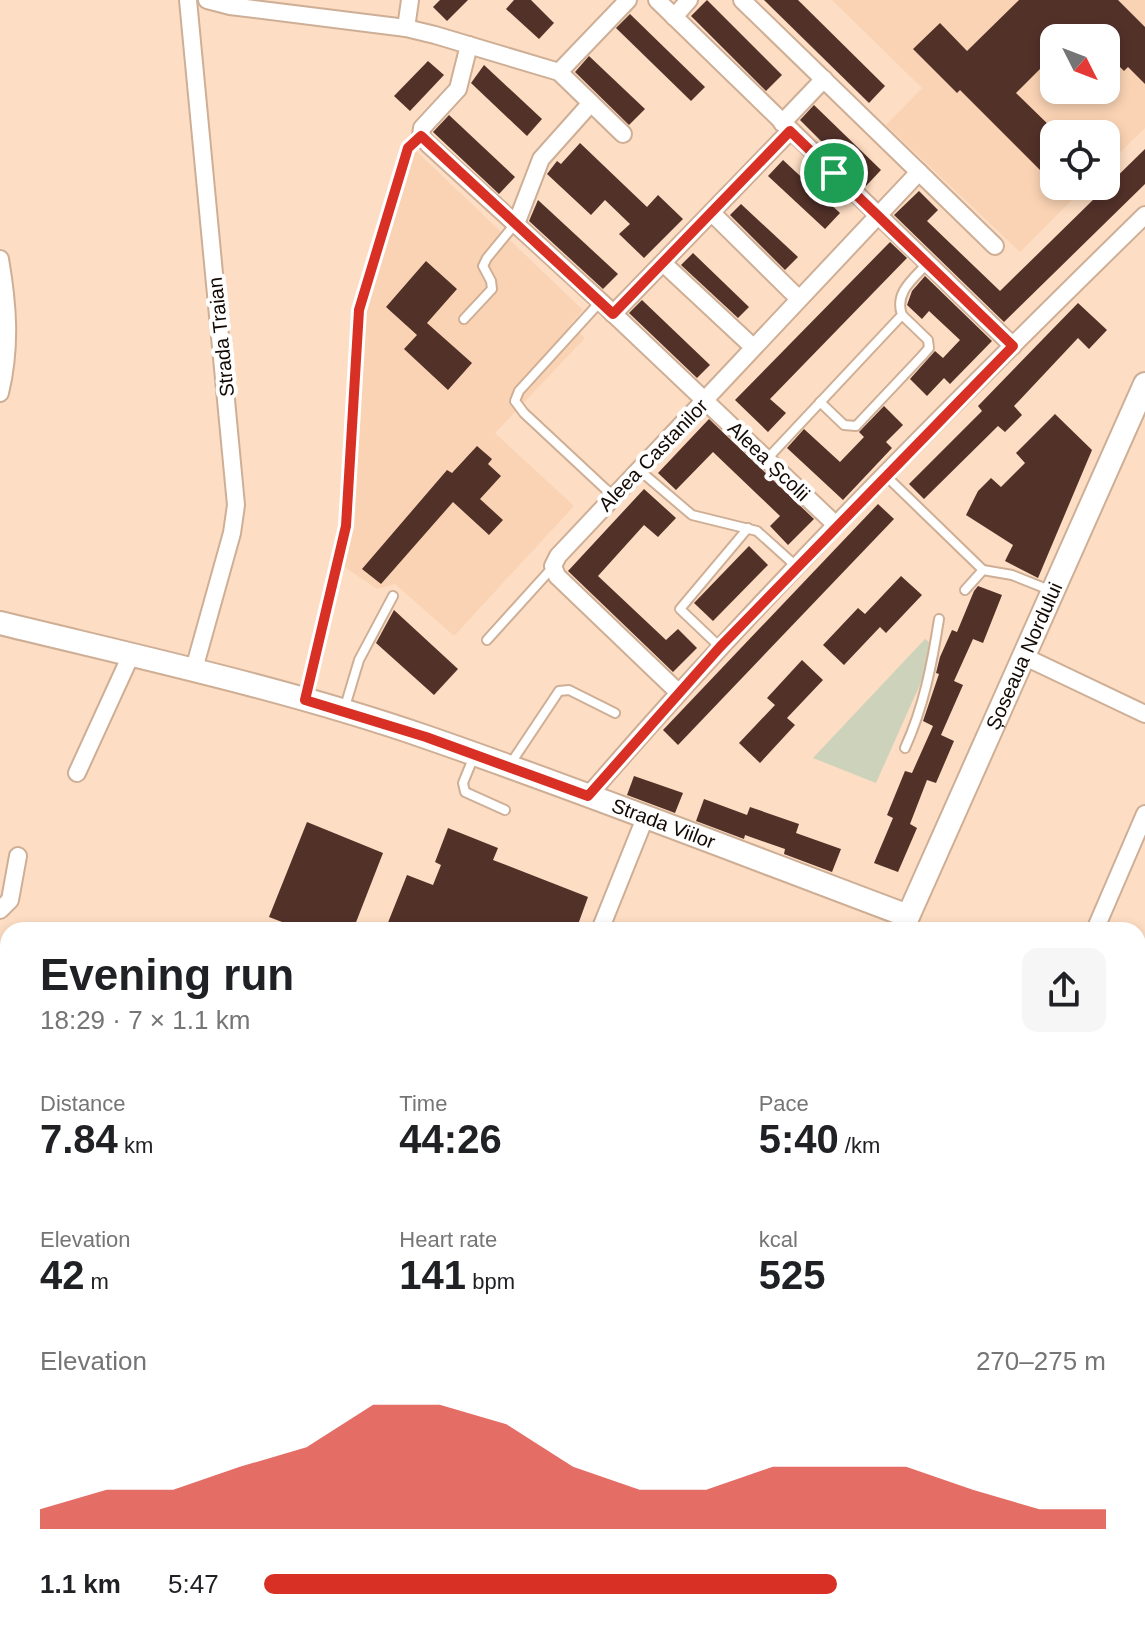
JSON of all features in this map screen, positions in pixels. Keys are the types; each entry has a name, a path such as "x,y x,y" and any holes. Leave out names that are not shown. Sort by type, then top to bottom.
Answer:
{"street":[{"name":"Strada Traian","path":"188,0 236,505 232,533 194,669"},
{"path":"207,0 259,10 406,28 559,72 623,134"},
{"path":"406,28 410,0"},
{"path":"559,72 628,0"},
{"path":"657,0 1013,346"},
{"path":"674,17 689,0"},
{"path":"742,0 995,246"},
{"path":"421,136 422,128 458,89 469,45"},
{"path":"607,308 663,263 712,213 824,79"},
{"path":"516,224 541,159 591,103"},
{"name":"Aleea Școlii","path":"421,136 836,525"},
{"name":"Aleea Castanilor","path":"553,566 558,556 638,469 919,172"},
{"path":"712,213 799,299"},
{"path":"588,796 678,692 796,566 1145,216"},
{"path":"0,259 9,347 0,393"},
{"path":"663,263 753,347"},
{"name":"Șoseaua Nordului","path":"905,922 1145,384"},
{"path":"553,566 557,576 678,692"},
{"name":"Strada Viilor","path":"0,623 194,669 344,711 588,796 903,922"},
{"path":"77,773 131,655"},
{"path":"1023,656 1145,714"},
{"path":"1098,922 1145,814"},
{"path":"603,922 645,818"},
{"path":"0,910 10,900 18,856"}],"lane":[{"path":"464,319 492,289 483,266 516,224"},
{"path":"820,402 844,425 856,426 929,348 928,340 902,315 898,305 910,281 927,264"},
{"path":"607,308 519,391 515,401 613,496"},
{"path":"767,459 902,315"},
{"path":"638,469 692,515 757,531 796,566"},
{"path":"885,475 983,570 1012,575 1052,591"},
{"path":"720,647 680,609 748,528"},
{"path":"487,640 553,566"},
{"path":"965,590 983,570"},
{"path":"344,711 359,660 393,596"},
{"path":"905,748 917,721 930,672 939,619"},
{"path":"509,767 559,691 569,690 615,713"},
{"path":"475,755 463,783 465,792 505,810"}],"path":[{"path":"305,700 346,526 359,310 408,148 421,136"}],"shaded area":[{"path":"832,0 1145,0 1145,128 1120,152 1120,120 1040,120 1040,200 1072,200 1020,252 886,125 922,88"},
{"path":"411,146 583,310 570,325 585,338 495,433 574,506 454,636 395,584 377,589 340,564 351,527 363,314"}],"green space":[{"path":"925,639 929,642 926,671 876,783 813,758"}],"building":[{"path":"440,0 468,0 447,21 433,7"},
{"path":"514,0 531,0 554,23 539,39 506,9"},
{"path":"707,0 782,75 766,91 691,16"},
{"path":"764,0 798,0 885,86 869,103"},
{"path":"1019,0 1118,0 1145,27 1145,84 1128,67 1124,71 1120,67 1120,24 1040,24 1040,69 1016,93 1044,120 1040,120 1040,170 960,90 957,93 913,49 940,23 967,51"},
{"path":"630,14 705,87 691,101 616,28"},
{"path":"589,56 645,109 629,125 575,72"},
{"path":"428,61 444,75 410,111 394,96"},
{"path":"484,65 542,119 527,136 471,83"},
{"path":"814,105 881,170 866,186 800,120"},
{"path":"449,115 515,177 499,194 433,132"},
{"path":"580,143 647,207 658,195 683,219 644,258 619,234 630,224 605,200 591,215 547,174 557,161 561,164"},
{"path":"1145,149 1145,184 1004,322 894,215 919,191 938,210 927,221 1000,291 1093,200 1120,200 1120,173"},
{"path":"783,160 840,213 825,229 768,176"},
{"path":"538,200 618,274 603,289 529,221"},
{"path":"741,204 798,257 785,270 730,215"},
{"path":"890,242 907,258 770,399 786,413 768,432 735,400"},
{"path":"693,253 749,307 738,318 681,265"},
{"path":"426,261 457,289 427,323 472,363 448,390 404,349 417,335 386,307"},
{"path":"925,276 992,341 950,384 944,378 927,396 910,379 935,351 943,358 960,340 929,311 922,319 907,305 912,291"},
{"path":"642,300 710,365 697,378 629,313"},
{"path":"1078,303 1107,330 1089,349 1078,338 1014,406 1022,415 1005,432 998,426 924,499 909,484 982,411 978,406"},
{"path":"884,406 903,425 886,442 892,448 843,500 787,448 804,429 840,462 864,437 859,432"},
{"path":"1055,414 1092,450 1038,578 1005,561 1013,545 966,515 978,491 991,478 1001,487 1025,463 1016,453"},
{"path":"709,419 814,519 788,545 770,526 780,516 713,452 676,490 658,473"},
{"path":"477,446 492,459 488,464 501,476 480,499 503,520 489,535 453,502 381,584 362,569 447,470 452,473"},
{"path":"644,489 676,518 658,537 644,525 598,576 666,640 678,629 697,648 673,672 568,571"},
{"path":"878,504 894,519 678,745 663,730"},
{"path":"749,546 768,565 713,621 694,603"},
{"path":"901,576 922,595 886,633 880,627 844,665 823,645 858,608 865,614"},
{"path":"978,586 1002,595 983,643 973,639 954,681 963,685 941,735 954,741 936,783 927,780 910,824 917,828 898,872 874,863 893,818 887,815 905,771 912,773 933,726 923,721 939,674 936,673 940,657 952,630 957,632"},
{"path":"394,610 458,669 434,695 376,643"},
{"path":"802,660 823,680 787,718 795,725 760,763 739,743 775,705 767,698"},
{"path":"634,776 683,793 675,813 627,795"},
{"path":"704,799 747,815 750,807 799,824 796,833 841,849 832,872 784,854 785,849 745,835 744,839 696,821"},
{"path":"307,822 383,853 356,922 282,922 269,917"},
{"path":"448,828 498,848 493,860 588,897 579,922 388,922 407,875 433,885 441,865 435,862"}],"route":[{"path":"790,131 834,173 1013,346 720,647 588,796 426,737 305,700 346,526 359,310 408,148 421,136 613,314 790,131"}]}
